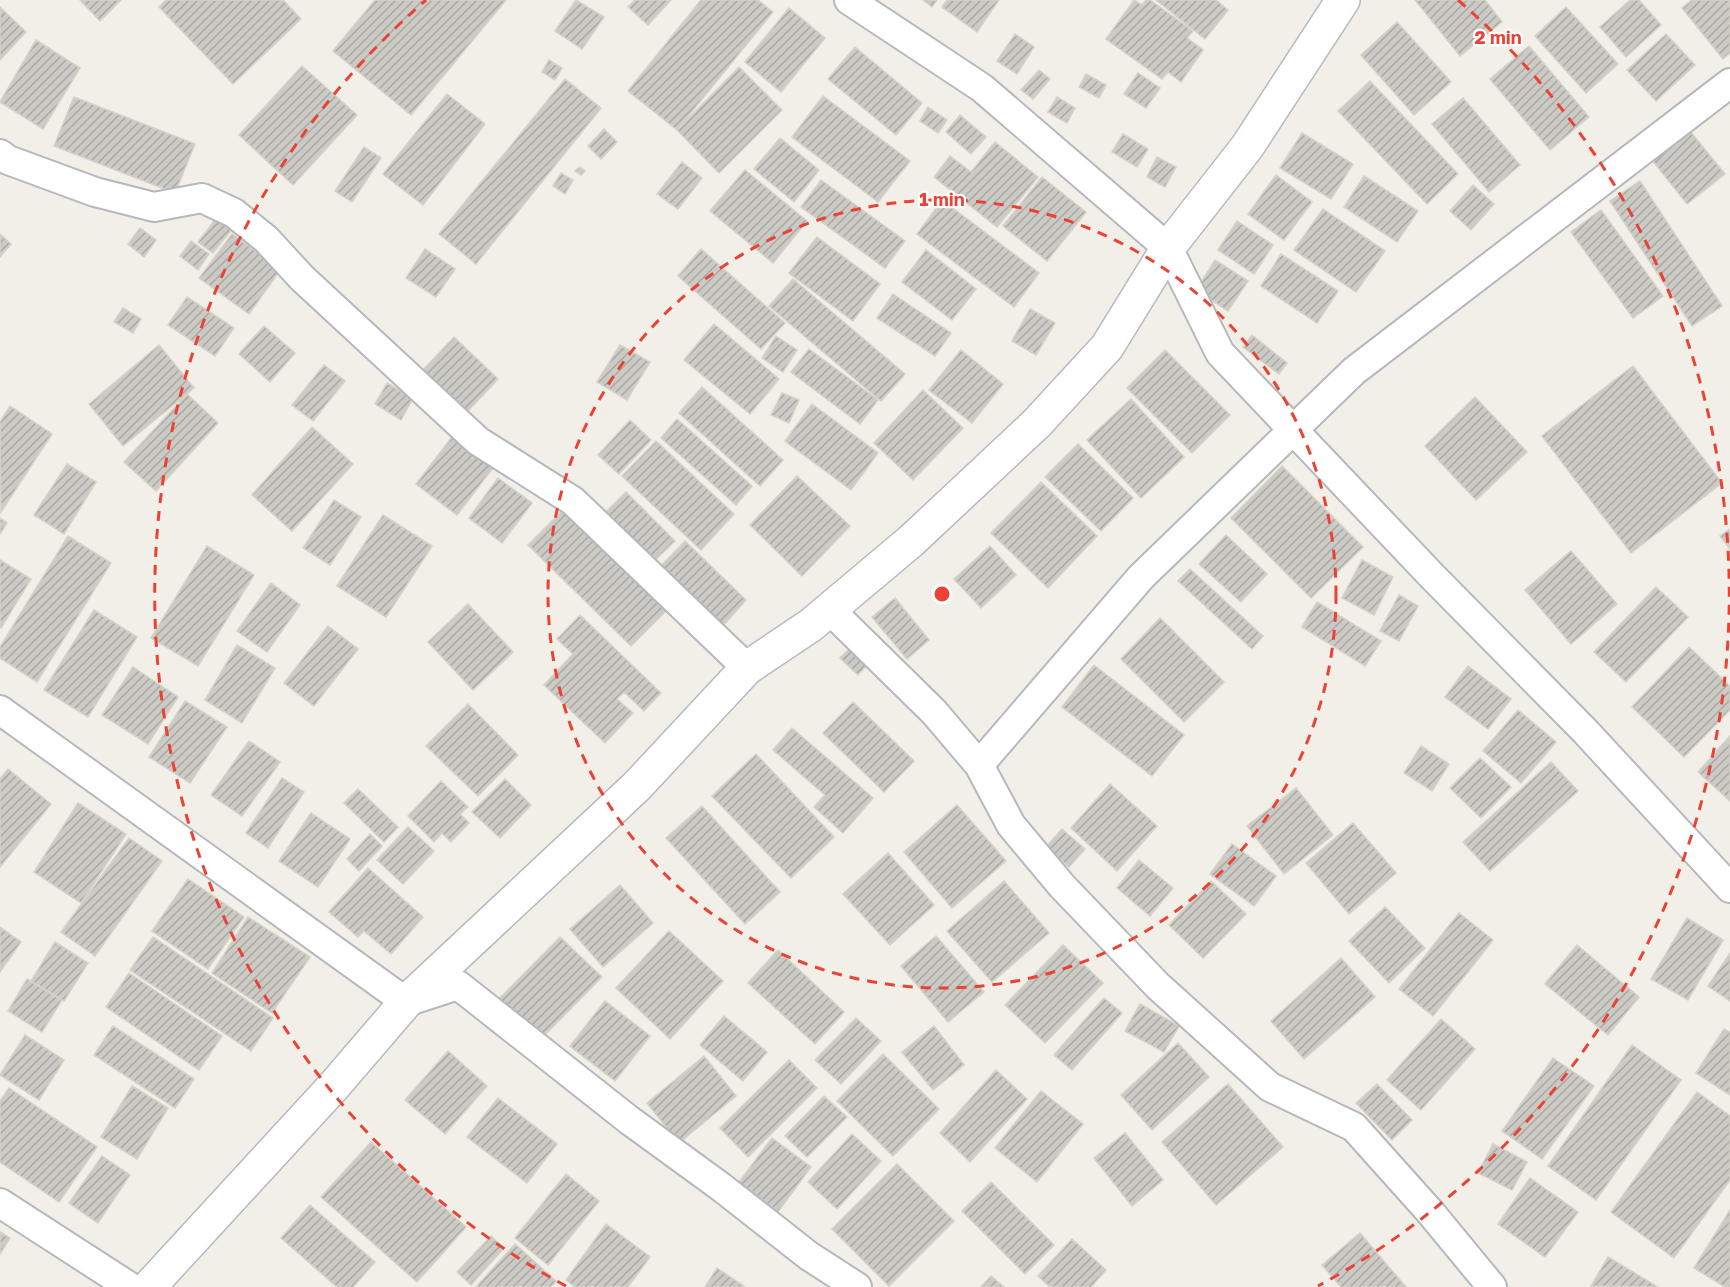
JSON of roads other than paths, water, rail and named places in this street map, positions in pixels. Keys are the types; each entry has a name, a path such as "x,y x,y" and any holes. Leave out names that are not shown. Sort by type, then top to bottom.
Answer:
{"street":[{"path":"849,0 982,88 1168,248 1220,353 1431,576 1585,731 1730,888"},
{"path":"149,1287 333,1087 406,1002 638,786 747,668 830,610 911,541 1037,423 1107,347 1168,248 1247,147 1343,0"},
{"path":"979,765 1141,577 1354,370 1730,83"},
{"path":"0,154 8,160 94,192 154,207 202,198 234,213 266,240 302,278 478,441 573,501 747,668"},
{"path":"830,610 934,712 979,765 1011,825 1062,886 1158,986 1270,1086 1354,1127 1431,1213 1492,1287"},
{"path":"0,710 406,1002"},
{"path":"406,1002 458,985 629,1120 721,1186 809,1256 857,1287"},
{"path":"0,1203 130,1287"}]}
